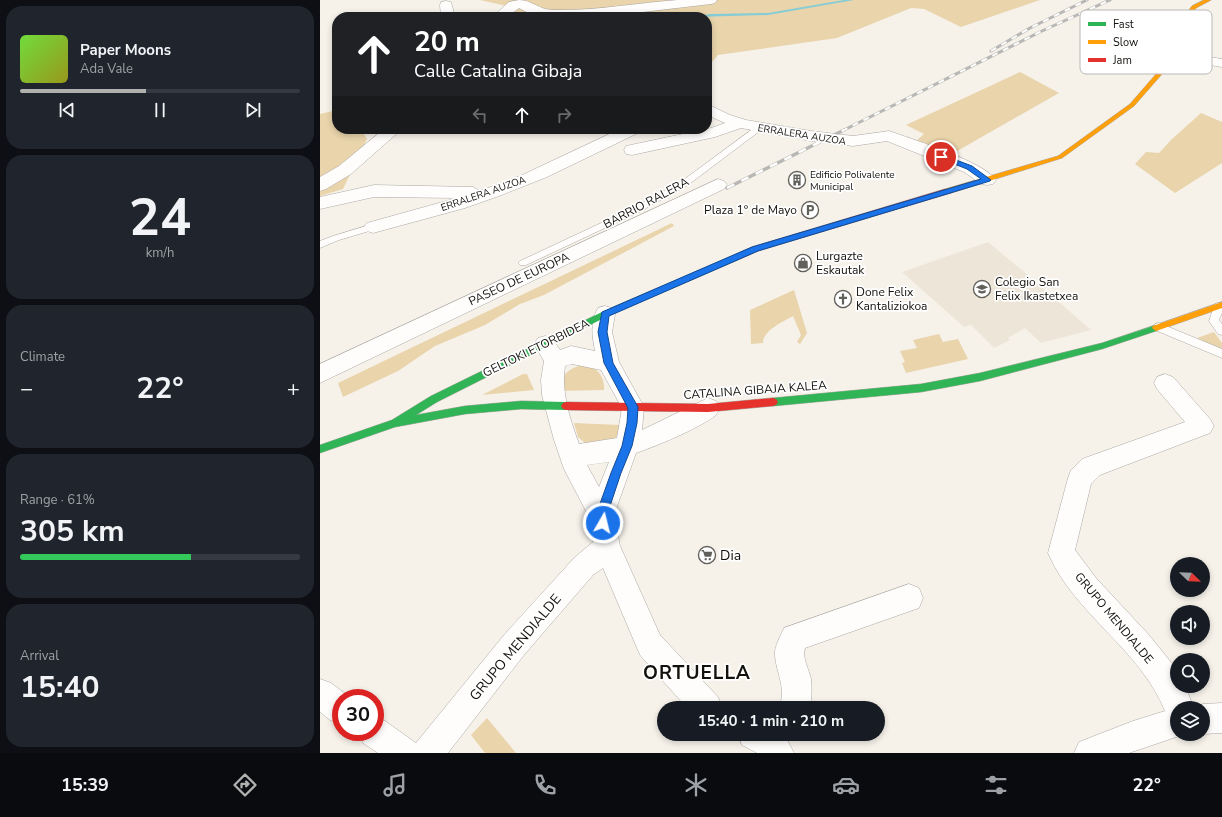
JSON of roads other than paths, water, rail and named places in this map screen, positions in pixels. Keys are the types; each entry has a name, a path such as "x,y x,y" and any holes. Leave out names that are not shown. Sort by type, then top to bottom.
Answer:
{"street":[{"path":"608,12 711,0"},
{"name":"GELTOKI ETORBIDEA","path":"1192,10 1194,7 1208,0"},
{"path":"505,12 514,5 519,4 524,4 536,11 541,12"},
{"path":"1212,61 1222,63"},
{"name":"GELTOKI ETORBIDEA","path":"395,423 434,399 550,352 605,314 755,249 1060,157 1132,105 1159,74"},
{"name":"ERRALERA AUZOA","path":"712,112 724,118 761,128 853,141 889,136 970,168 987,180"},
{"path":"712,133 740,123"},
{"path":"320,185 345,170 388,134"},
{"name":"ERRALERA AUZOA","path":"373,227 453,205 510,186 622,134"},
{"path":"632,150 708,134"},
{"name":"PASEO DE EUROPA","path":"320,374 718,185"},
{"path":"320,203 374,191 431,191 487,194"},
{"name":"CATALINA GIBAJA KALEA","path":"320,449 395,423 465,410 522,405 708,408 921,388 1005,371 1102,346 1220,306"},
{"path":"601,515 627,446 632,423 633,407 608,363 602,332 605,314"},
{"path":"608,363 550,352 555,406 576,469 601,515 607,547 650,645 701,701"},
{"name":"GRUPO MENDIALDE","path":"1165,384 1202,426 1100,454 1080,478 1061,553 1085,588 1145,653 1161,674 1177,701"},
{"path":"572,455 590,456 611,452 683,422 708,408"},
{"name":"GRUPO MENDIALDE","path":"428,753 514,645 584,566 607,547"},
{"path":"796,701 796,679 789,654 794,638 909,598"},
{"path":"320,694 332,703"},
{"path":"1210,719 1222,718"},
{"path":"1090,753 1133,736 1170,724"},
{"path":"384,739 405,753"}],"lane":[{"name":"BARRIO RALERA","path":"523,263 634,211 685,183 761,128"},
{"path":"320,245 336,238 373,227"},
{"path":"1220,306 1214,321 1222,331"},
{"path":"1159,327 1222,354"}],"waterway":[{"path":"712,15 768,14 852,0"}],"railway":[{"path":"991,51 1030,28 1087,0"},
{"path":"1088,10 1110,0"},
{"path":"844,130 1042,31 1080,14"},
{"path":"727,188 844,130"}],"place":[{"name":"Edificio Polivalente Municipal","path":"797,180"},
{"name":"Plaza 1° de Mayo","path":"810,210"},
{"name":"Lurgazte Eskautak","path":"803,263"},
{"name":"Colegio San Felix Ikastetxea","path":"982,289"},
{"name":"Done Felix Kantaliziokoa","path":"843,299"},
{"name":"Dia","path":"707,555"}],"district":[{"name":"ORTUELLA","path":"697,672"}]}
